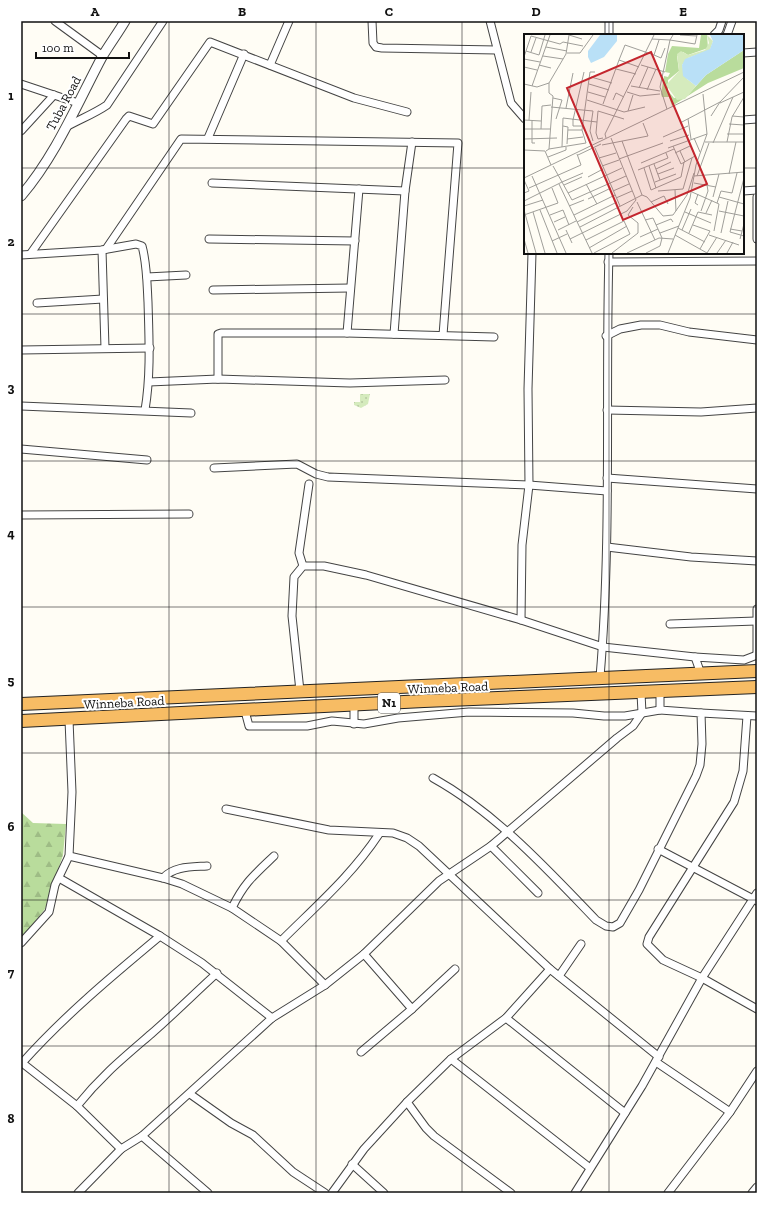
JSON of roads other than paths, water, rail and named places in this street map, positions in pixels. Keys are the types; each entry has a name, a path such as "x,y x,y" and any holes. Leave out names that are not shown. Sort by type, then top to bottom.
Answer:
{"highway":[{"name":"Winneba Road","path":"21,704 757,671"},
{"name":"Winneba Road","path":"21,721 68,720 101,716 660,693 757,687"}],"street":[{"path":"56,21 103,56"},
{"name":"Tuba Road","path":"21,196 31,184 66,127 103,56 125,21"},
{"path":"66,127 82,117 95,114 107,106 163,21"},
{"path":"270,65 289,21"},
{"path":"372,21 373,43 376,47 497,50"},
{"path":"490,21 511,103 524,118"},
{"path":"609,21 609,34"},
{"path":"715,34 719,30 722,21"},
{"path":"727,34 732,21"},
{"path":"31,253 126,119 129,116 153,124 210,42 354,98 406,112"},
{"path":"744,53 757,52"},
{"path":"208,138 244,54"},
{"path":"21,84 78,103"},
{"path":"21,131 54,95"},
{"path":"744,120 757,119"},
{"path":"105,348 103,299 104,249 181,139 208,138 458,143 443,335"},
{"path":"394,334 405,191 412,142"},
{"path":"212,183 405,191"},
{"path":"347,333 359,189"},
{"path":"744,190 757,190"},
{"path":"757,197 757,239"},
{"path":"209,239 355,240"},
{"path":"21,255 140,245 143,248 147,278 150,348 149,382 145,410"},
{"path":"520,620 522,545 529,485 528,389 532,254"},
{"path":"600,677 603,647 607,547 606,336 609,254"},
{"path":"608,262 757,261"},
{"path":"147,278 186,275"},
{"path":"213,290 350,288"},
{"path":"37,303 103,299"},
{"path":"606,336 620,329 641,325 660,324 689,332 757,340"},
{"path":"218,379 217,340 218,334 221,333 347,333 494,337"},
{"path":"21,350 150,348"},
{"path":"149,382 218,379 350,382 445,380"},
{"path":"21,406 191,413"},
{"path":"607,410 701,412 757,408"},
{"path":"21,449 147,460"},
{"path":"214,468 297,464 316,474 328,477 529,485 607,491"},
{"path":"607,478 757,489"},
{"path":"303,566 300,553 309,484"},
{"path":"21,515 189,514"},
{"path":"607,547 691,557 757,561"},
{"path":"303,566 324,566 366,575 520,620 603,647 694,657 744,660 757,654 757,609"},
{"path":"300,691 292,609 294,577 303,566"},
{"path":"670,624 756,621"},
{"path":"694,657 701,674"},
{"path":"78,1193 121,1149 142,1136 272,1018 325,985 364,954 411,907 449,874 491,846 617,738 628,731 642,713 641,693"},
{"path":"660,693 660,710"},
{"path":"468,700 469,712"},
{"path":"354,706 354,724"},
{"path":"245,711 249,726 307,726 332,721 364,724 398,718 469,712 573,713 604,716 625,716 660,710 757,716"},
{"path":"433,778 463,796 506,832 565,888 596,920 606,926 614,928 620,923 696,776 700,765 702,744 701,713"},
{"path":"747,716 743,771 734,802 694,868 649,937 647,944 663,960 702,978 757,1009"},
{"path":"21,943 49,912 56,885 70,856 72,792 68,720"},
{"path":"226,809 329,830 379,834 393,833 407,838 419,846 550,969 657,1059 730,1112"},
{"path":"281,941 345,879 379,834"},
{"path":"491,846 538,893"},
{"path":"575,1193 626,1113 702,978 756,898 658,849"},
{"path":"70,856 163,878 232,908 281,941 325,985"},
{"path":"232,908 241,889 274,856"},
{"path":"163,878 168,872 178,869 206,866"},
{"path":"60,878 160,936 217,973 272,1018"},
{"path":"121,1149 77,1106 22,1063 44,1039 100,987 160,936"},
{"path":"559,976 581,944"},
{"path":"364,954 412,1009"},
{"path":"361,1052 412,1009 455,969"},
{"path":"332,1193 352,1164 407,1102 451,1059 506,1018 550,969"},
{"path":"77,1106 94,1084 112,1066 152,1033 217,973"},
{"path":"506,1018 626,1113"},
{"path":"451,1059 590,1168"},
{"path":"668,1193 730,1112 757,1071"},
{"path":"190,1094 231,1123 253,1135 292,1172 325,1193"},
{"path":"407,1102 426,1128 434,1136 511,1193"},
{"path":"142,1136 208,1193"},
{"path":"352,1164 384,1193"},
{"path":"752,1193 757,1186"}]}
